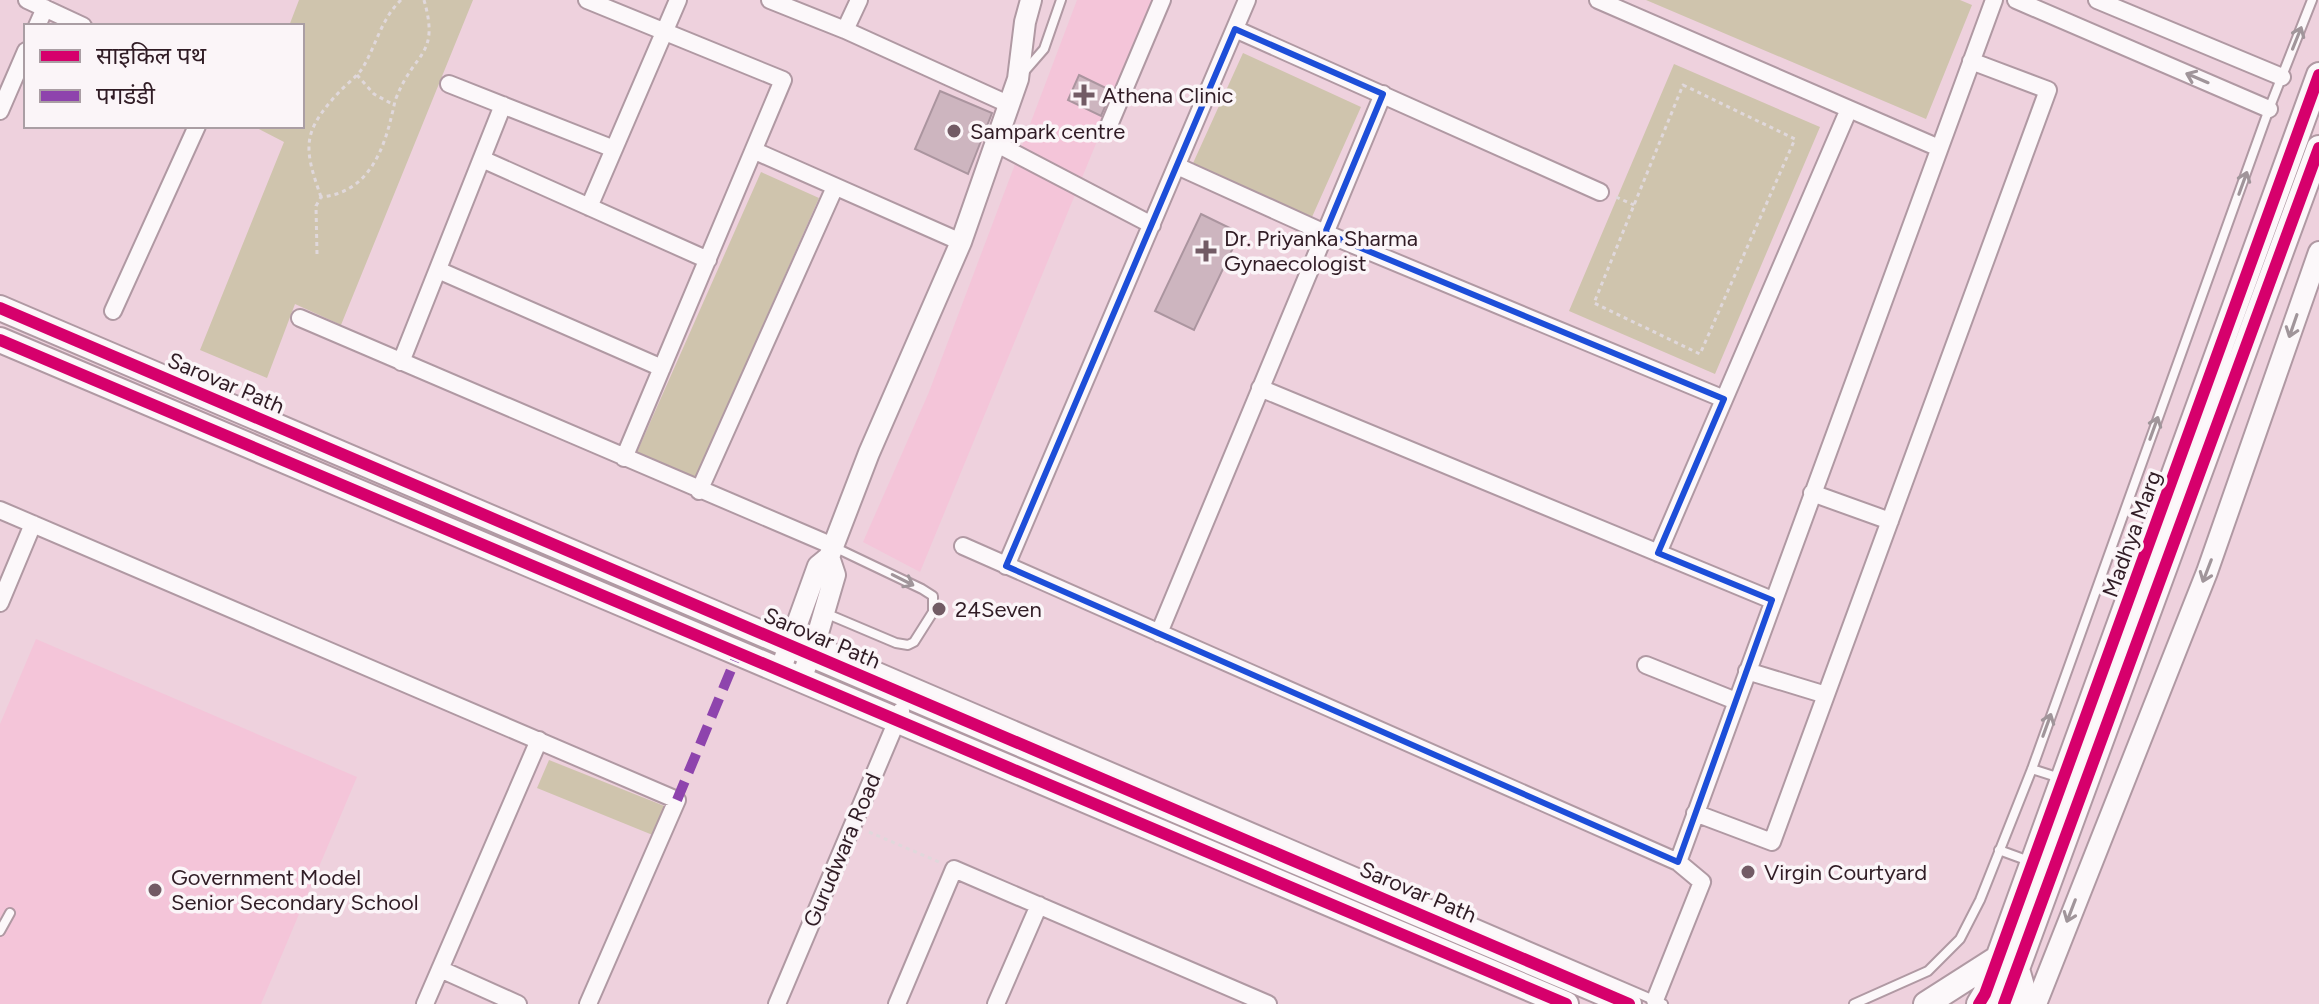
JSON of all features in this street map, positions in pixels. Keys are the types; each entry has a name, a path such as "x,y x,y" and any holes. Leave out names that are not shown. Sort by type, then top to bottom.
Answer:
{"main road":[{"name":"Madhya Marg","path":"2004,1004 2008,964 2034,863 2319,75"},
{"name":"Madhya Marg","path":"1979,1004 2008,964 2319,148"},
{"name":"Sarovar Path","path":"0,308 806,647 908,696 1629,1004"},
{"name":"Sarovar Path","path":"0,340 1566,1004"},
{"path":"1926,1004 2008,964 2027,1004"}],"street":[{"path":"27,0 79,24"},
{"path":"587,0 783,80 624,458"},
{"path":"589,207 678,0"},
{"path":"770,0 845,30 1008,104"},
{"path":"845,30 859,0"},
{"path":"806,647 818,566 831,552 869,453 961,242 1018,79 1031,0"},
{"path":"1110,123 1162,0"},
{"path":"1006,566 1247,0"},
{"path":"1598,0 1939,148"},
{"path":"1678,862 1994,0"},
{"path":"2016,0 2269,109"},
{"path":"2097,0 2282,77"},
{"path":"38,24 45,8"},
{"path":"1235,29 1600,192"},
{"path":"0,111 24,56"},
{"path":"1695,813 1772,842 1890,521 2048,90 1971,61"},
{"path":"449,84 614,149"},
{"path":"1159,633 1383,94"},
{"path":"401,362 503,105"},
{"path":"1658,553 1849,109"},
{"path":"113,311 196,128"},
{"path":"995,143 1152,225"},
{"path":"755,151 961,242"},
{"path":"482,159 708,260"},
{"path":"1177,166 1325,233 1724,399"},
{"path":"699,491 835,187"},
{"path":"2036,1004 2207,572 2319,252"},
{"path":"438,270 662,368"},
{"path":"300,318 699,491 831,552"},
{"path":"1260,388 1772,600"},
{"path":"1812,493 1890,521"},
{"path":"0,510 677,800 588,1004"},
{"path":"0,603 33,524"},
{"path":"963,546 1678,862 1702,882 1659,1002"},
{"path":"790,675 824,612 835,575 831,552"},
{"path":"1646,665 1736,701"},
{"path":"1747,671 1826,695"},
{"name":"Gurudwara Road","path":"777,1004 908,696"},
{"path":"425,1004 539,740"},
{"path":"897,1004 954,869 1268,1004"},
{"path":"996,1004 1039,905"},
{"path":"440,969 518,1004"}],"lane":[{"path":"1018,79 1044,49 1061,0"},
{"path":"1854,1004 1928,971 1960,939 1973,913 2032,769 2269,109 2312,0"},
{"path":"824,612 896,643 908,645 914,642 934,607 933,596 922,589 831,552"},
{"path":"806,647 1659,1002"},
{"path":"2032,769 2065,780"},
{"path":"1999,850 2034,863"},
{"path":"0,931 10,913"}],"path":[{"path":"317,254 316,206 321,197 309,156 308,137 330,102 356,75 389,12 401,0"},
{"path":"321,197 339,195 368,174 386,133 401,86 428,46 431,31 424,0"},
{"path":"356,75 374,94 394,105"},
{"path":"1683,85 1795,139 1700,354 1594,303 1634,205 1683,85"},
{"path":"1600,192 1634,205"},
{"path":"867,831 954,869"}],"highlighted area":[{"path":"1235,29 1383,94 1325,233 1724,399 1658,553 1772,600 1678,862 1006,566"}],"shaded area":[{"path":"299,0 473,0 341,325 295,304 267,378 200,350 284,142 257,128 304,128 304,24 290,24"},
{"path":"1077,0 1155,0 920,572 863,542 929,392"},
{"path":"1646,0 1960,0 1972,5 1926,119"},
{"path":"1243,53 1361,107 1308,226 1189,172"},
{"path":"1674,64 1820,127 1715,374 1569,311"},
{"path":"761,172 819,198 695,479 637,452"},
{"name":"Government Model Senior Secondary School","path":"36,639 357,777 261,1004 0,1004 0,724"},
{"path":"549,760 672,809 660,838 537,788"}],"building":[{"path":"1079,75 1112,91 1101,116 1068,100"},
{"name":"Sampark centre","path":"940,91 992,113 968,174 915,149"},
{"path":"1201,214 1240,233 1194,330 1155,311"}],"marked path":[{"path":"677,800 738,653"}],"cycle path":[{"path":"1979,1004 2319,75"},
{"path":"2004,1004 2319,148"},
{"path":"0,308 1629,1004"},
{"path":"0,340 1566,1004"}],"place":[{"name":"Athena Clinic","path":"1084,95"},
{"name":"Sampark centre","path":"954,131"},
{"name":"Dr. Priyanka Sharma Gynaecologist","path":"1206,251"},
{"name":"24Seven","path":"939,609"},
{"name":"Virgin Courtyard","path":"1748,872"},
{"name":"Government Model Senior Secondary School","path":"155,890"}]}
